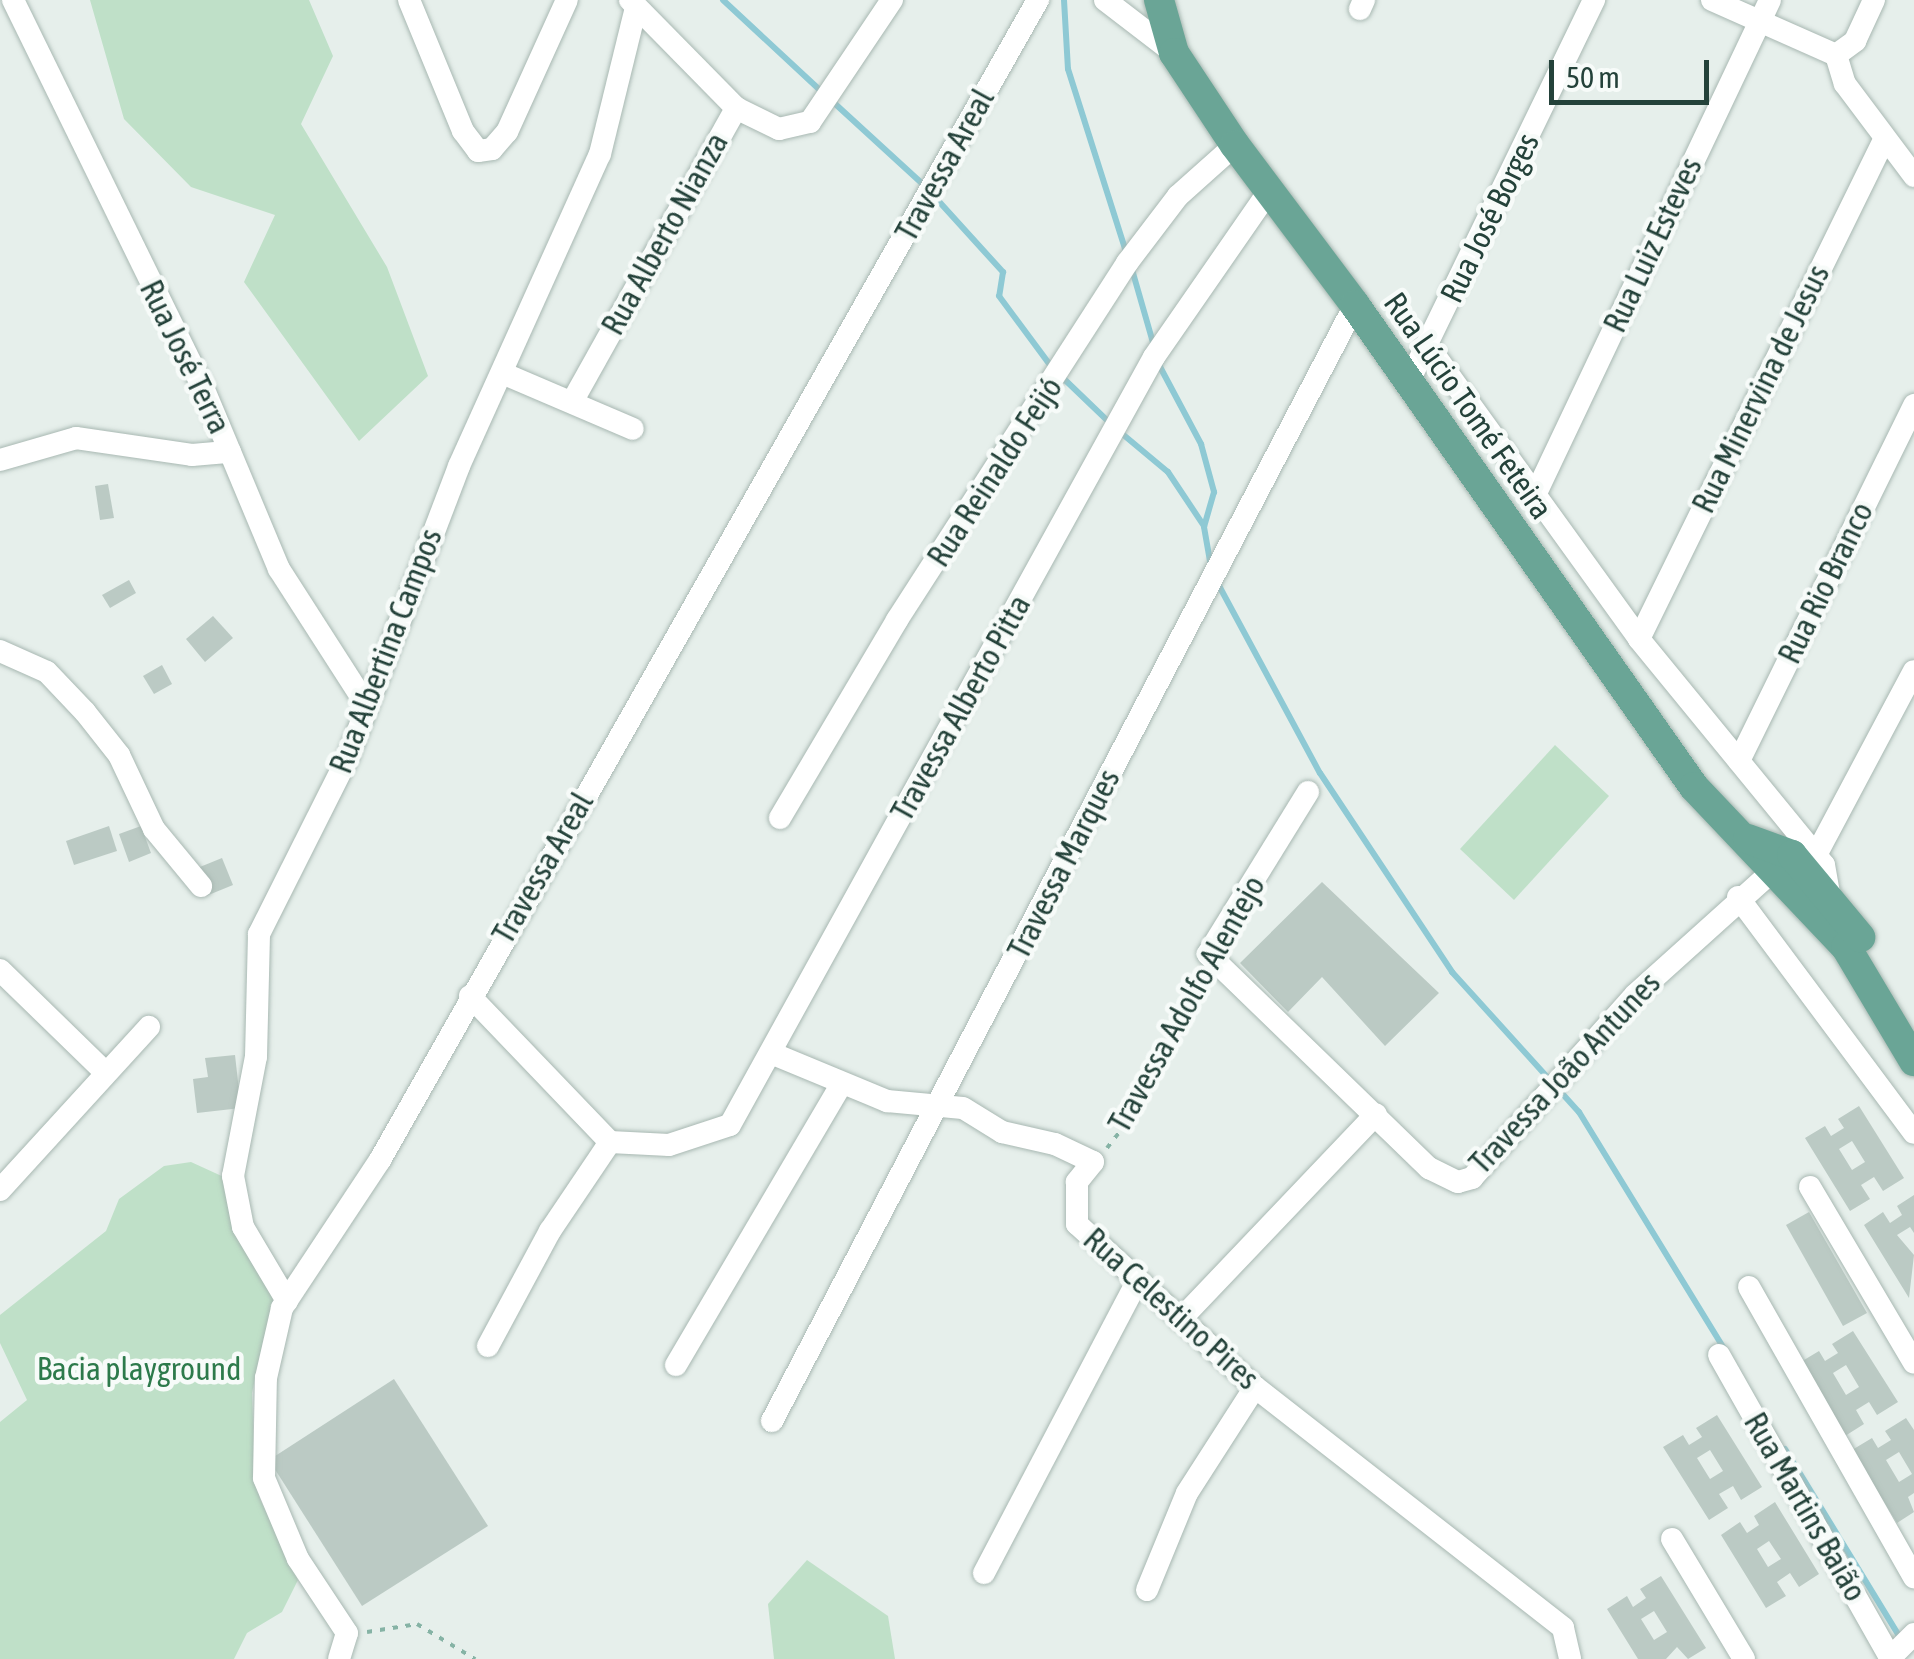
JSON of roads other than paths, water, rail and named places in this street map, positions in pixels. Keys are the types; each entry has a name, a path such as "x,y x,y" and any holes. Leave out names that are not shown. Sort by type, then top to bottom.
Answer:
{"main road":[{"name":"Rua Lúcio Tomé Feteira","path":"1159,0 1174,53 1235,146 1355,305 1694,787 1744,838 1794,860 1914,1025"},
{"name":"Rua Lúcio Tomé Feteira","path":"1828,909 1914,1060"}],"street":[{"name":"Rua José Terra","path":"13,0 230,452 303,616 367,706"},
{"path":"409,0 463,131 478,151 492,149 508,132 567,0"},
{"name":"Rua Alberto Nianza","path":"572,402 736,108 780,129 810,122 823,111 892,0"},
{"name":"Travessa Areal","path":"339,1659 347,1633 298,1559 264,1478 266,1378 287,1300 380,1160 1038,0"},
{"path":"1105,0 1174,53"},
{"name":"Rua José Borges","path":"1409,381 1594,0"},
{"path":"1712,0 1758,24 1836,55"},
{"name":"Rua Luiz Esteves","path":"1537,490 1770,0"},
{"path":"1836,55 1854,41 1874,0"},
{"path":"633,4 736,108"},
{"name":"Rua Albertina Campos","path":"287,1300 243,1228 233,1176 256,1057 254,969 259,934 367,706 502,372 600,154 633,4"},
{"path":"1836,55 1845,84 1914,176"},
{"name":"Rua Minervina de Jesus","path":"1639,639 1884,140"},
{"name":"Rua Reinaldo Feijó","path":"780,818 897,620 1128,263 1178,196 1235,146"},
{"name":"Travessa Alberto Pitta","path":"610,1142 634,1147 714,1135 730,1125 1154,357 1269,191"},
{"name":"Travessa Marques","path":"772,1421 942,1104 1210,574 1355,305"},
{"name":"Rua Lúcio Tomé Feteira","path":"1428,346 1537,490 1639,639 1738,761 1794,860"},
{"path":"502,372 633,429"},
{"name":"Rua Rio Branco","path":"1738,761 1914,405"},
{"path":"0,460 76,438 192,455 230,452"},
{"path":"0,651 47,672 86,712 119,756 154,829 201,886"},
{"path":"1794,860 1914,671"},
{"name":"Travessa Adolfo Alentejo","path":"1208,954 1308,792"},
{"name":"Travessa João Antunes","path":"1208,954 1430,1168 1458,1182 1472,1178 1635,995 1738,898 1794,860"},
{"path":"1738,898 1914,1133"},
{"path":"0,970 104,1071"},
{"path":"470,996 610,1142 550,1231 488,1346"},
{"path":"0,1190 104,1071 149,1027"},
{"path":"771,1053 842,1086 887,1101 942,1104"},
{"path":"676,1365 842,1086"},
{"name":"Rua Celestino Pires","path":"942,1104 1002,1132 1056,1144 1093,1162 1077,1182 1076,1224 1255,1386 1564,1628 1570,1659"},
{"path":"1180,1320 1376,1114"},
{"path":"1810,1188 1914,1363"},
{"path":"984,1573 1137,1281"},
{"path":"1749,1287 1914,1576"},
{"name":"Rua Martins Baião","path":"1718,1355 1899,1649"},
{"path":"1147,1590 1186,1492 1255,1386"},
{"path":"1672,1539 1744,1659"}],"waterway":[{"path":"723,0 823,93"},
{"path":"1064,0 1068,69 1127,255"},
{"path":"832,101 926,187"},
{"path":"934,196 1003,272 999,296 1053,369"},
{"path":"1131,266 1154,346"},
{"path":"1158,363 1201,444 1214,492 1204,527 1211,565"},
{"path":"1062,377 1111,424"},
{"path":"1120,432 1168,472 1204,526"},
{"path":"1217,582 1320,773 1452,972 1550,1080"},
{"path":"1559,1090 1579,1112 1724,1349"},
{"path":"1785,1449 1901,1639"}],"park label":[{"name":"Bacia playground","path":"139,1369"}]}
